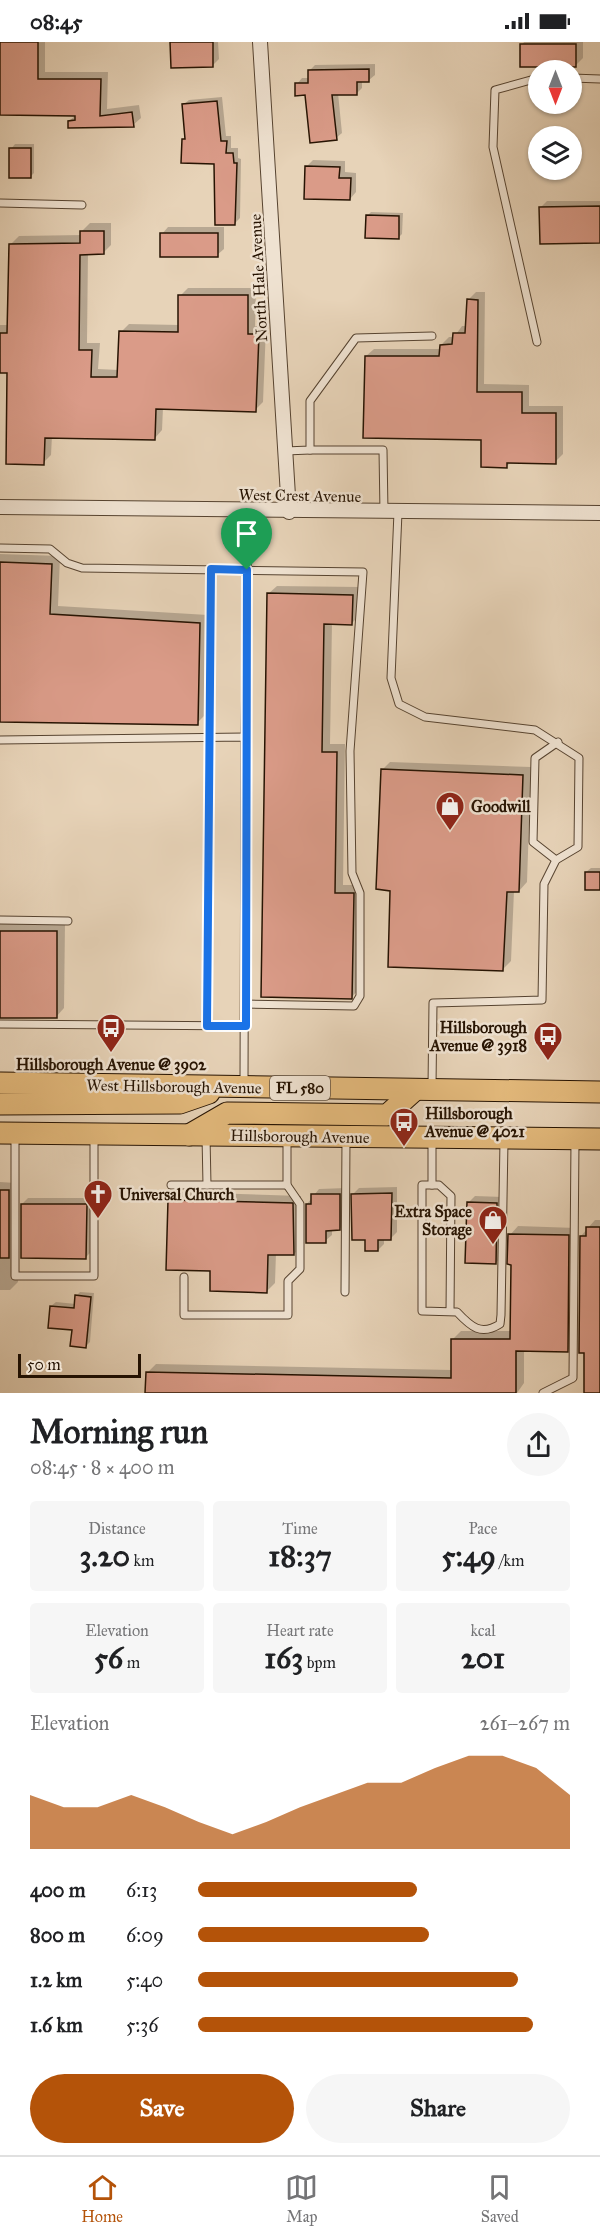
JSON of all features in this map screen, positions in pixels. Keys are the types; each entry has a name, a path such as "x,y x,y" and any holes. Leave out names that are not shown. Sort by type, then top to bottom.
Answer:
{"main road":[{"name":"West Hillsborough Avenue","path":"0,1083 600,1092"},
{"path":"0,1104 180,1103 234,1088"},
{"path":"197,1135 227,1113 387,1115 423,1090"},
{"name":"Hillsborough Avenue","path":"8,1133 600,1139"}],"street":[{"name":"North Hale Avenue","path":"260,42 289,512"},
{"name":"West Crest Avenue","path":"0,507 289,512 600,513"}],"lane":[{"path":"582,78 600,78"},
{"path":"528,81 495,90 493,147 537,342"},
{"path":"0,203 82,205"},
{"path":"310,450 310,401 356,338 432,336"},
{"path":"285,451 383,450 391,512 391,678 399,704 425,717 535,730 558,742 579,758 578,847 556,860 544,884 542,1000 433,1003 423,1090"},
{"path":"234,1088 246,1026 245,737 248,511"},
{"path":"0,548 50,549 67,563 82,568 363,572 350,751 352,873 360,893 360,996 354,1006 246,1004"},
{"path":"207,1026 211,569"},
{"path":"0,740 245,737"},
{"path":"556,860 533,842 533,777 535,758 558,742"},
{"path":"0,920 68,921"},
{"path":"0,1024 246,1026"},
{"path":"8,1133 15,1276 94,1276 94,1134"},
{"path":"197,1135 207,1185"},
{"path":"184,1277 184,1315 288,1315 288,1281 300,1269 300,1204 287,1185 287,1136"},
{"path":"345,1292 346,1137"},
{"path":"432,1138 432,1185"},
{"path":"450,1312 451,1196 439,1185 422,1185 422,1311 450,1312 457,1312 470,1326 480,1330 492,1329 500,1324 504,1138"},
{"path":"543,1393 573,1378 575,1139"},
{"path":"171,1185 287,1185"}],"building":[{"path":"0,42 38,42 38,79 101,79 100,116 132,112 134,127 68,128 68,121 75,120 75,116 0,115"},
{"path":"170,42 213,42 213,67 171,68"},
{"path":"520,44 576,44 576,60 528,60 528,67 520,67"},
{"path":"369,69 369,82 357,82 357,95 332,95 337,140 310,143 305,95 295,96 295,83 308,83 308,70"},
{"path":"217,101 221,141 227,141 226,153 233,153 234,163 237,163 235,225 215,225 214,164 181,163 182,139 185,139 182,104"},
{"path":"9,148 31,148 31,178 9,178"},
{"path":"305,166 340,167 339,178 351,178 350,200 304,199"},
{"path":"600,206 600,243 540,244 539,207"},
{"path":"366,215 399,216 399,239 365,238"},
{"path":"80,231 104,231 104,254 80,255 79,350 92,350 91,377 117,377 119,331 178,332 178,295 248,295 248,334 259,334 256,412 156,409 155,440 45,438 44,465 6,464 7,373 0,373 0,333 7,333 9,244 80,243"},
{"path":"160,233 218,233 218,257 160,257"},
{"path":"467,299 478,300 477,392 522,392 522,413 556,413 556,464 507,463 507,468 481,467 481,440 363,438 365,356 439,356 440,345 452,344 453,333 465,333"},
{"path":"0,562 52,564 50,614 200,623 198,725 0,722"},
{"path":"267,593 353,595 352,625 324,624 322,752 337,752 335,893 354,893 352,999 261,997"},
{"name":"Goodwill","path":"381,769 523,775 519,892 507,892 503,971 388,967 390,891 376,889"},
{"path":"585,872 600,872 600,890 585,890"},
{"path":"0,931 57,931 57,1018 0,1018"},
{"path":"0,1190 9,1190 9,1258 0,1258"},
{"path":"392,1193 391,1240 378,1240 378,1251 365,1251 365,1240 352,1240 351,1194"},
{"path":"311,1194 340,1194 340,1230 326,1231 326,1243 306,1243 306,1204 311,1204"},
{"path":"168,1200 293,1203 294,1255 268,1255 267,1293 210,1291 210,1271 166,1270"},
{"path":"467,1202 497,1203 496,1264 465,1263"},
{"path":"21,1204 87,1204 86,1259 21,1258"},
{"path":"586,1227 600,1227 600,1393 584,1393 584,1353 579,1353 580,1236 586,1236"},
{"path":"508,1234 569,1235 568,1352 516,1351 516,1393 145,1393 146,1372 451,1378 451,1339 510,1339 511,1265 507,1264"},
{"path":"75,1295 91,1297 86,1348 70,1346 72,1330 48,1328 50,1306 74,1308"}],"place":[{"name":"Goodwill","path":"450,832"},
{"name":"Hillsborough Avenue @ 3902","path":"111,1054"},
{"name":"Hillsborough Avenue @ 3918","path":"548,1062"},
{"name":"Hillsborough Avenue @ 4021","path":"404,1148"},
{"name":"Universal Church","path":"98,1220"},
{"name":"Extra Space Storage","path":"493,1246"}],"route":[{"path":"211,569 247,570 246,1026 207,1026 211,569"}]}
